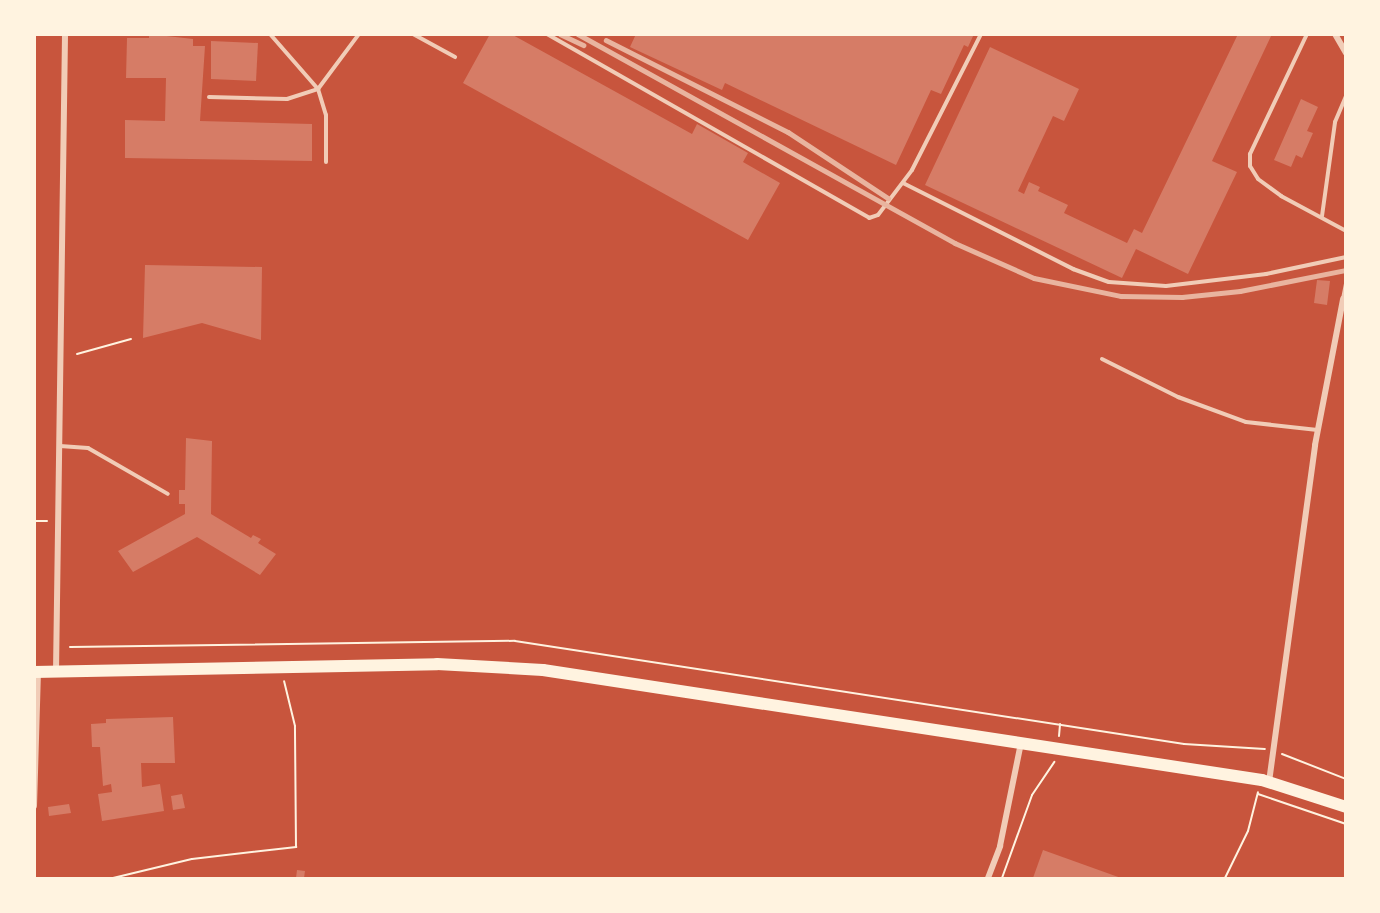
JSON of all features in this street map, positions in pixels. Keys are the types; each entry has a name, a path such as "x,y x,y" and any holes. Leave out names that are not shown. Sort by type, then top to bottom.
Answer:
{"main road":[{"path":"37,672 284,670 437,664 543,670 1265,781 1346,807"}],"street":[{"path":"56,672 65,34"},
{"path":"1335,34 1346,53"},
{"path":"1265,781 1274,750 1318,430 1343,299"},
{"path":"34,806 37,672"},
{"path":"988,879 1000,846 1021,742"}],"lane":[{"path":"270,34 318,89 326,115 326,162"},
{"path":"209,97 287,99 318,89 358,34"},
{"path":"413,34 455,57"},
{"path":"547,34 861,215 878,215 903,183 981,34"},
{"path":"1307,34 1250,154 1250,166 1258,179 1281,196 1322,216 1346,231"},
{"path":"1322,216 1335,122 1346,96"},
{"path":"903,183 1073,269 1109,282 1166,286 1266,274 1346,257"},
{"path":"1343,299 1346,284"},
{"path":"1102,359 1178,397 1246,422 1318,430"},
{"path":"59,446 88,447 168,494"}],"path":[{"path":"77,354 132,339"},
{"path":"34,521 58,522"},
{"path":"113,879 192,859 296,847 295,726 284,691 284,670"},
{"path":"1002,879 1032,795 1053,768 1060,724 1184,744 1274,750 1346,779"},
{"path":"1225,879 1248,831 1258,794 1265,781"},
{"path":"1258,794 1346,824"}],"building":[{"path":"149,34 193,39 193,46 205,46 200,121 312,124 312,161 125,158 125,120 165,121 166,78 126,78 127,38 149,38"},
{"path":"490,34 511,34 692,134 697,124 748,153 743,162 780,183 748,240 463,83"},
{"path":"636,34 974,34 968,47 964,45 941,94 931,90 896,165 725,83 722,90 630,47"},
{"path":"1238,34 1272,34 1212,161 1237,172 1188,274 1136,249 1122,278 925,185 990,47 1079,89 1064,121 1053,116 1018,191 1024,194 1029,182 1040,187 1038,191 1068,205 1064,213 1127,243 1134,229 1142,233"},
{"path":"211,41 258,43 256,81 211,79"},
{"path":"1301,99 1318,107 1307,131 1313,133 1302,158 1296,155 1291,167 1274,160"},
{"path":"145,265 262,267 261,340 202,323 143,338"},
{"path":"1317,280 1330,281 1327,305 1314,303"},
{"path":"186,438 212,441 211,514 251,538 253,535 261,539 258,543 276,554 260,575 197,537 133,572 118,551 185,514 185,504 179,504 179,490 185,490"},
{"path":"173,717 175,763 141,763 142,787 160,784 164,811 102,821 98,794 112,792 111,784 103,786 100,747 92,747 91,724 106,723 106,719"},
{"path":"182,794 185,808 173,810 171,796"},
{"path":"69,804 71,813 49,816 48,807"},
{"path":"1043,850 1121,878 1033,878"},
{"path":"297,870 305,871 304,878 296,878"}],"railway":[{"path":"560,34 584,45"},
{"path":"578,34 955,243 1034,278 1121,296 1182,297 1240,291 1346,270"},
{"path":"606,40 788,132 888,198"}]}
